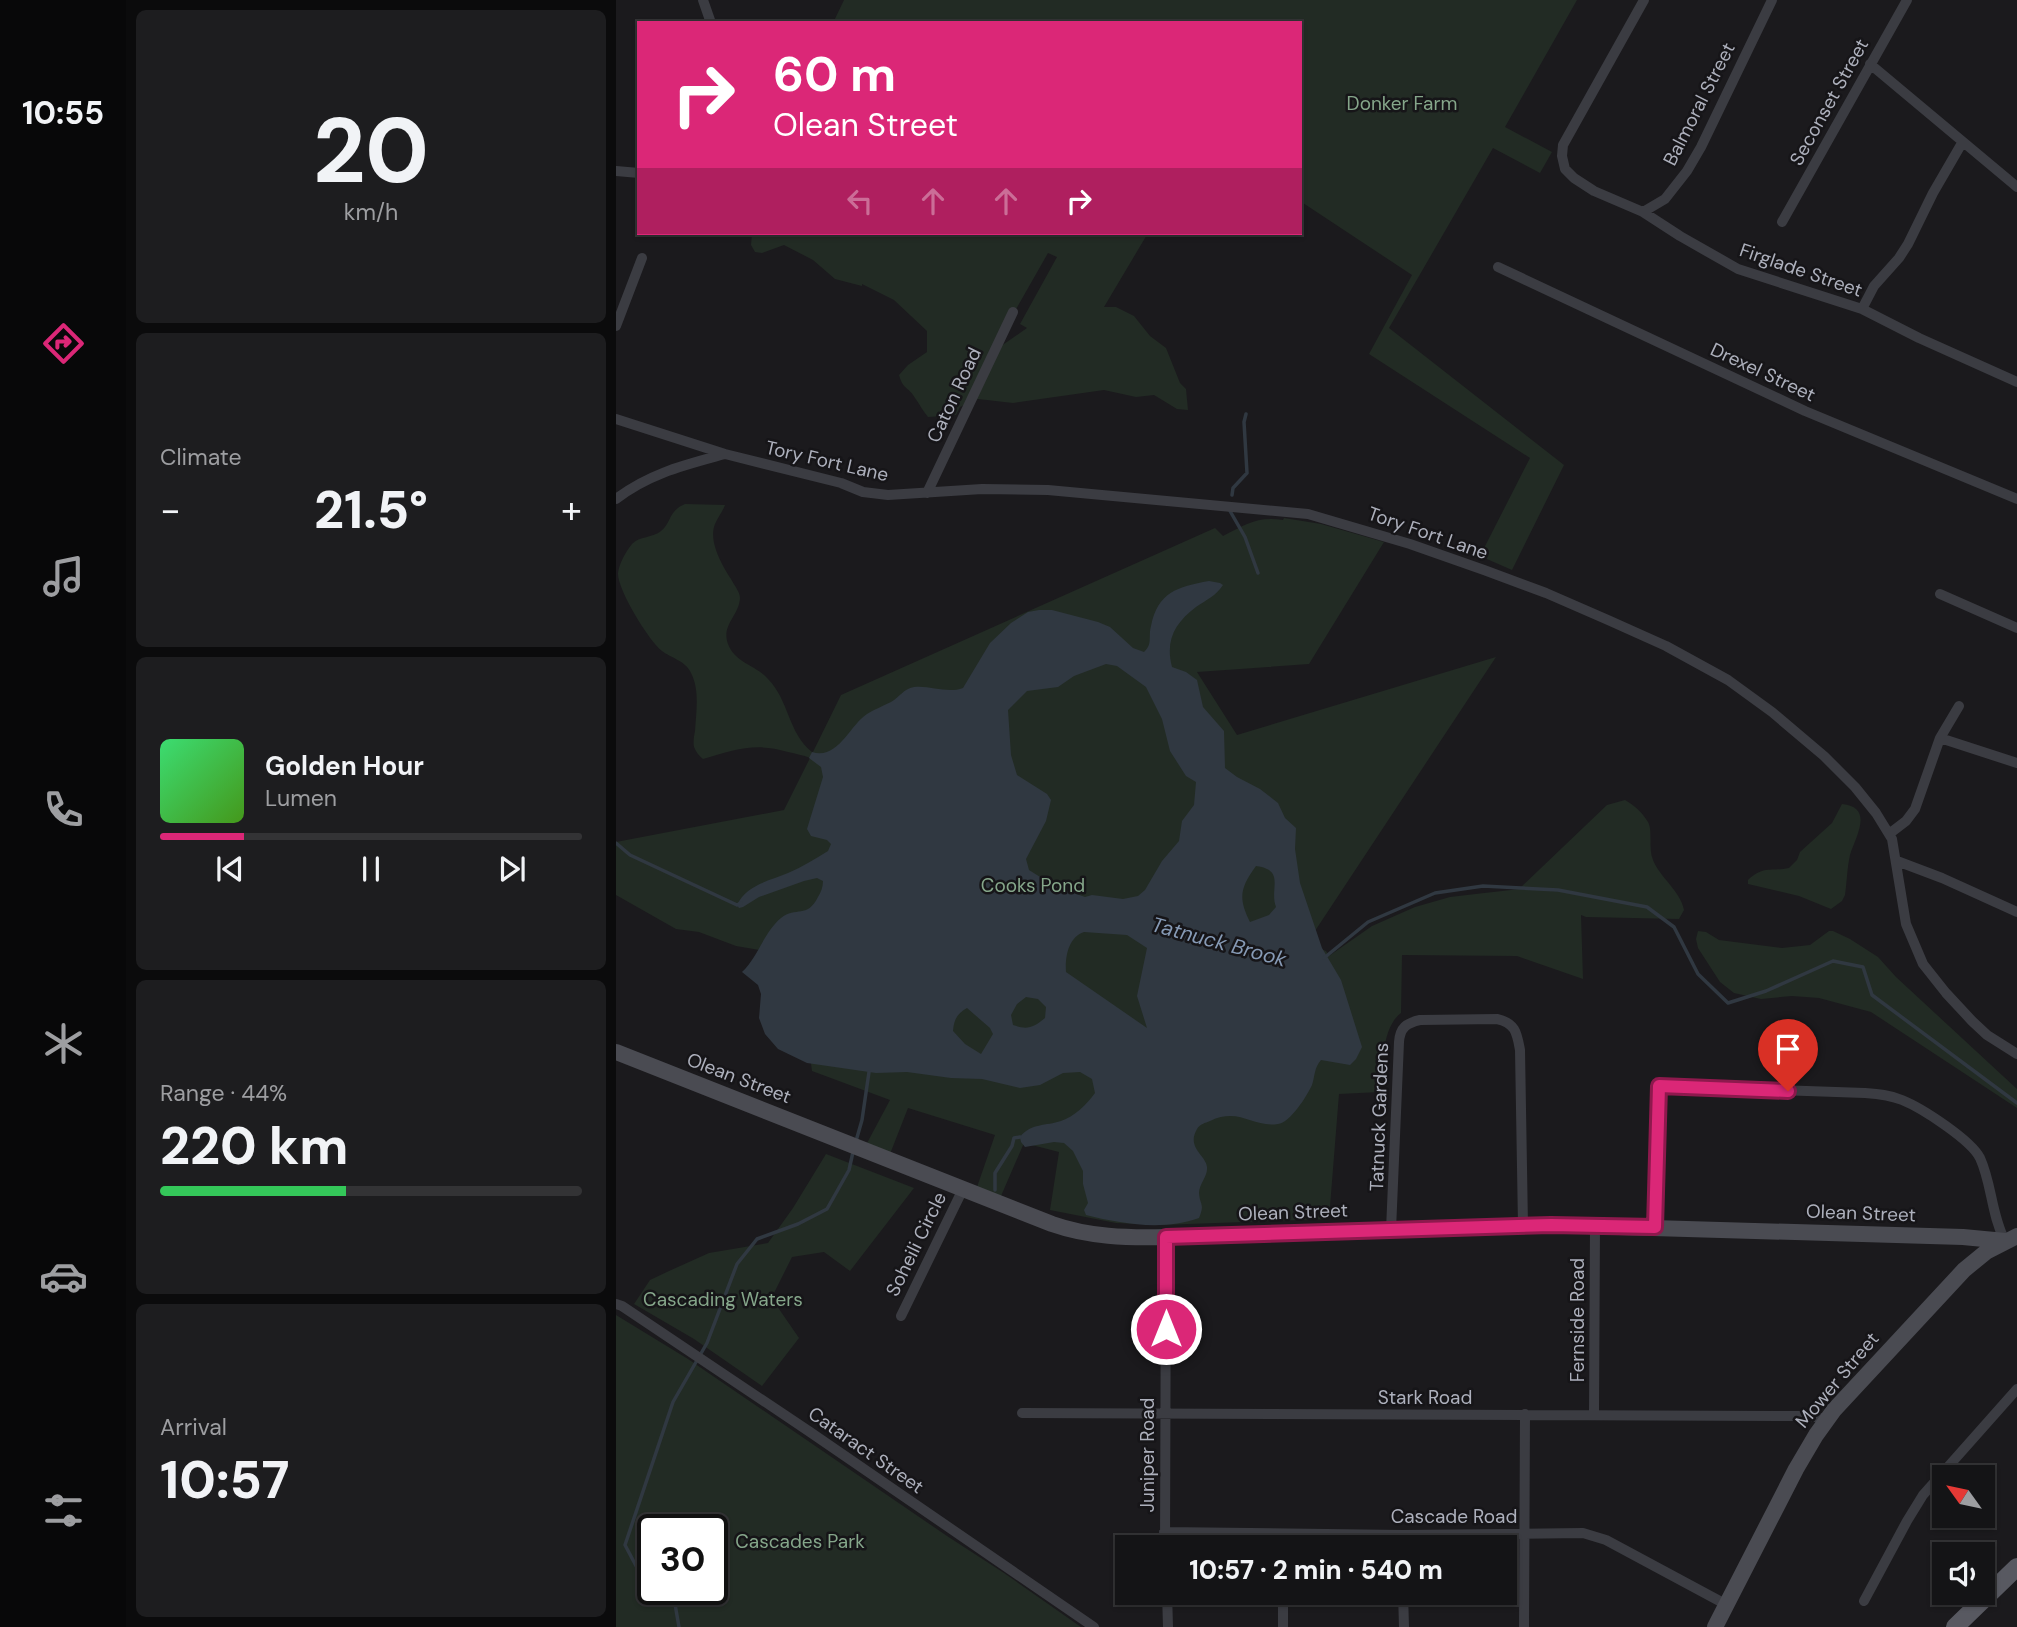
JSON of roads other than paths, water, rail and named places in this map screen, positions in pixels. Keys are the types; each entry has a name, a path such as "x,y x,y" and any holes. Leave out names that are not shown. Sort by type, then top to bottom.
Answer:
{"main road":[{"path":"1955,1627 2017,1567"}],"street":[{"path":"703,0 709,21"},
{"name":"Firglade Street","path":"1644,0 1563,145 1565,169 1594,191 1643,212 1738,269 1861,309 2017,382"},
{"name":"Balmoral Street","path":"1643,212 1665,199 1687,171 1772,0"},
{"name":"Seconset Street","path":"1782,222 1907,0"},
{"path":"1870,64 2017,187"},
{"path":"1861,309 1874,286 1909,243 1933,193 1962,143"},
{"path":"616,171 637,173"},
{"path":"616,326 642,258"},
{"name":"Drexel Street","path":"1498,267 1805,411 2017,499"},
{"name":"Caton Road","path":"927,493 1013,312"},
{"name":"Tory Fort Lane","path":"616,419 725,454 841,483 863,492 888,495 982,489 1048,490 1291,511 1337,521 1485,570 1546,593 1666,646 1728,680 1772,712 1824,756 1855,787 1889,834 1906,924 1923,964 1972,1021 1987,1035 2017,1054"},
{"path":"616,499 649,477 725,454"},
{"path":"1940,594 2017,628"},
{"path":"1889,834 1906,821 1915,809 1940,738 1959,706"},
{"path":"1940,738 2017,763"},
{"path":"1896,861 1942,878 2017,912"},
{"name":"Tatnuck Gardens","path":"1391,1230 1398,1042 1403,1027 1420,1020 1497,1019 1508,1022 1516,1032 1520,1050 1523,1226"},
{"name":"Olean Street","path":"616,1052 1076,1232 1117,1237 1166,1237 1595,1226 2011,1238"},
{"path":"1655,1227 1659,1086 1865,1093 1885,1095 1909,1103 1952,1131 1974,1150 1984,1169 1996,1225 2011,1238"},
{"name":"Soheili Circle","path":"901,1316 963,1189"},
{"name":"Fernside Road","path":"1594,1415 1595,1226"},
{"name":"Juniper Road","path":"1164,1535 1166,1237"},
{"name":"Mower Street","path":"1715,1627 1801,1461 1828,1419 1964,1270 1986,1252 2011,1238"},
{"name":"Cataract Street","path":"616,1304 810,1432 1094,1627"},
{"path":"1864,1601 1923,1495 2017,1389"},
{"name":"Stark Road","path":"1022,1412 1809,1416 1828,1419"},
{"path":"1524,1627 1525,1415"},
{"name":"Cascade Road","path":"1164,1532 1403,1535 1583,1533 1595,1535 1727,1605"},
{"path":"1167,1605 1168,1627"},
{"path":"1283,1605 1283,1627"},
{"path":"1404,1605 1404,1627"}],"water":[{"path":"1209,581 1223,585 1177,626 1170,648 1172,667 1197,680 1203,707 1224,731 1225,768 1278,803 1285,818 1296,828 1295,849 1300,883 1322,948 1341,980 1362,1047 1350,1065 1321,1060 1306,1096 1293,1114 1283,1122 1269,1124 1230,1116 1220,1117 1200,1126 1194,1141 1207,1167 1199,1190 1202,1207 1199,1218 1171,1224 1142,1225 1086,1215 1084,1210 1088,1203 1083,1171 1073,1151 1064,1143 1025,1147 1021,1142 1020,1137 1024,1132 1066,1119 1080,1110 1092,1097 1095,1093 1092,1079 1080,1072 1063,1073 1040,1085 1020,1088 982,1079 907,1072 876,1073 807,1063 778,1049 765,1034 759,1018 761,994 758,985 742,972 781,918 810,908 814,904 823,881 817,878 804,881 759,897 743,907 739,908 737,905 752,888 788,873 828,851 831,844 827,840 811,836 807,829 823,777 821,767 809,758 812,752 821,753 836,747 867,714 891,702 910,688 963,688 990,643 1011,623 1028,612 1052,610 1098,622 1110,627 1133,648 1144,652 1149,643 1154,615 1164,598 1178,589","holes":["1106,664 1117,666 1146,687 1162,719 1170,751 1186,776 1196,782 1194,805 1182,821 1179,841 1138,896 1123,899 1092,895 1085,897 1056,887 1029,870 1026,859 1046,821 1051,800 1047,794 1017,775 1011,755 1008,710 1027,691 1058,687 1074,676","1256,866 1271,872 1275,881 1276,907 1269,915 1250,922 1242,893","1084,932 1127,935 1147,948 1137,996 1147,1028 1066,972 1071,943","1026,997 1038,999 1046,1007 1045,1018 1030,1027 1013,1025 1011,1015 1017,1004","967,1008 990,1028 993,1034 981,1054 965,1044 953,1031 955,1020"]}],"waterway":[{"path":"1232,495 1233,488 1247,473 1244,422 1246,414"},
{"path":"1230,511 1245,537 1258,573"},
{"name":"Tatnuck Brook","path":"616,843 630,855 737,905 741,903"},
{"name":"Tatnuck Brook","path":"1324,958 1368,922 1435,893 1483,886 1558,890 1647,907 1674,927 1698,974 1728,1003 1766,991 1833,961 1863,967 1872,995 2017,1103"},
{"path":"856,1141 869,1072"},
{"path":"995,1190 995,1173 1014,1138 1020,1137"},
{"path":"637,1568 625,1545 673,1402 707,1343 737,1264 757,1239 798,1224 827,1209 849,1170 853,1152"},
{"path":"675,1605 679,1627"}],"park label":[{"name":"Donker Farm","path":"1402,103"},
{"name":"Cooks Pond","path":"1033,885"},
{"name":"Cascading Waters","path":"723,1299"},
{"name":"Cascades Park","path":"800,1541"}]}
